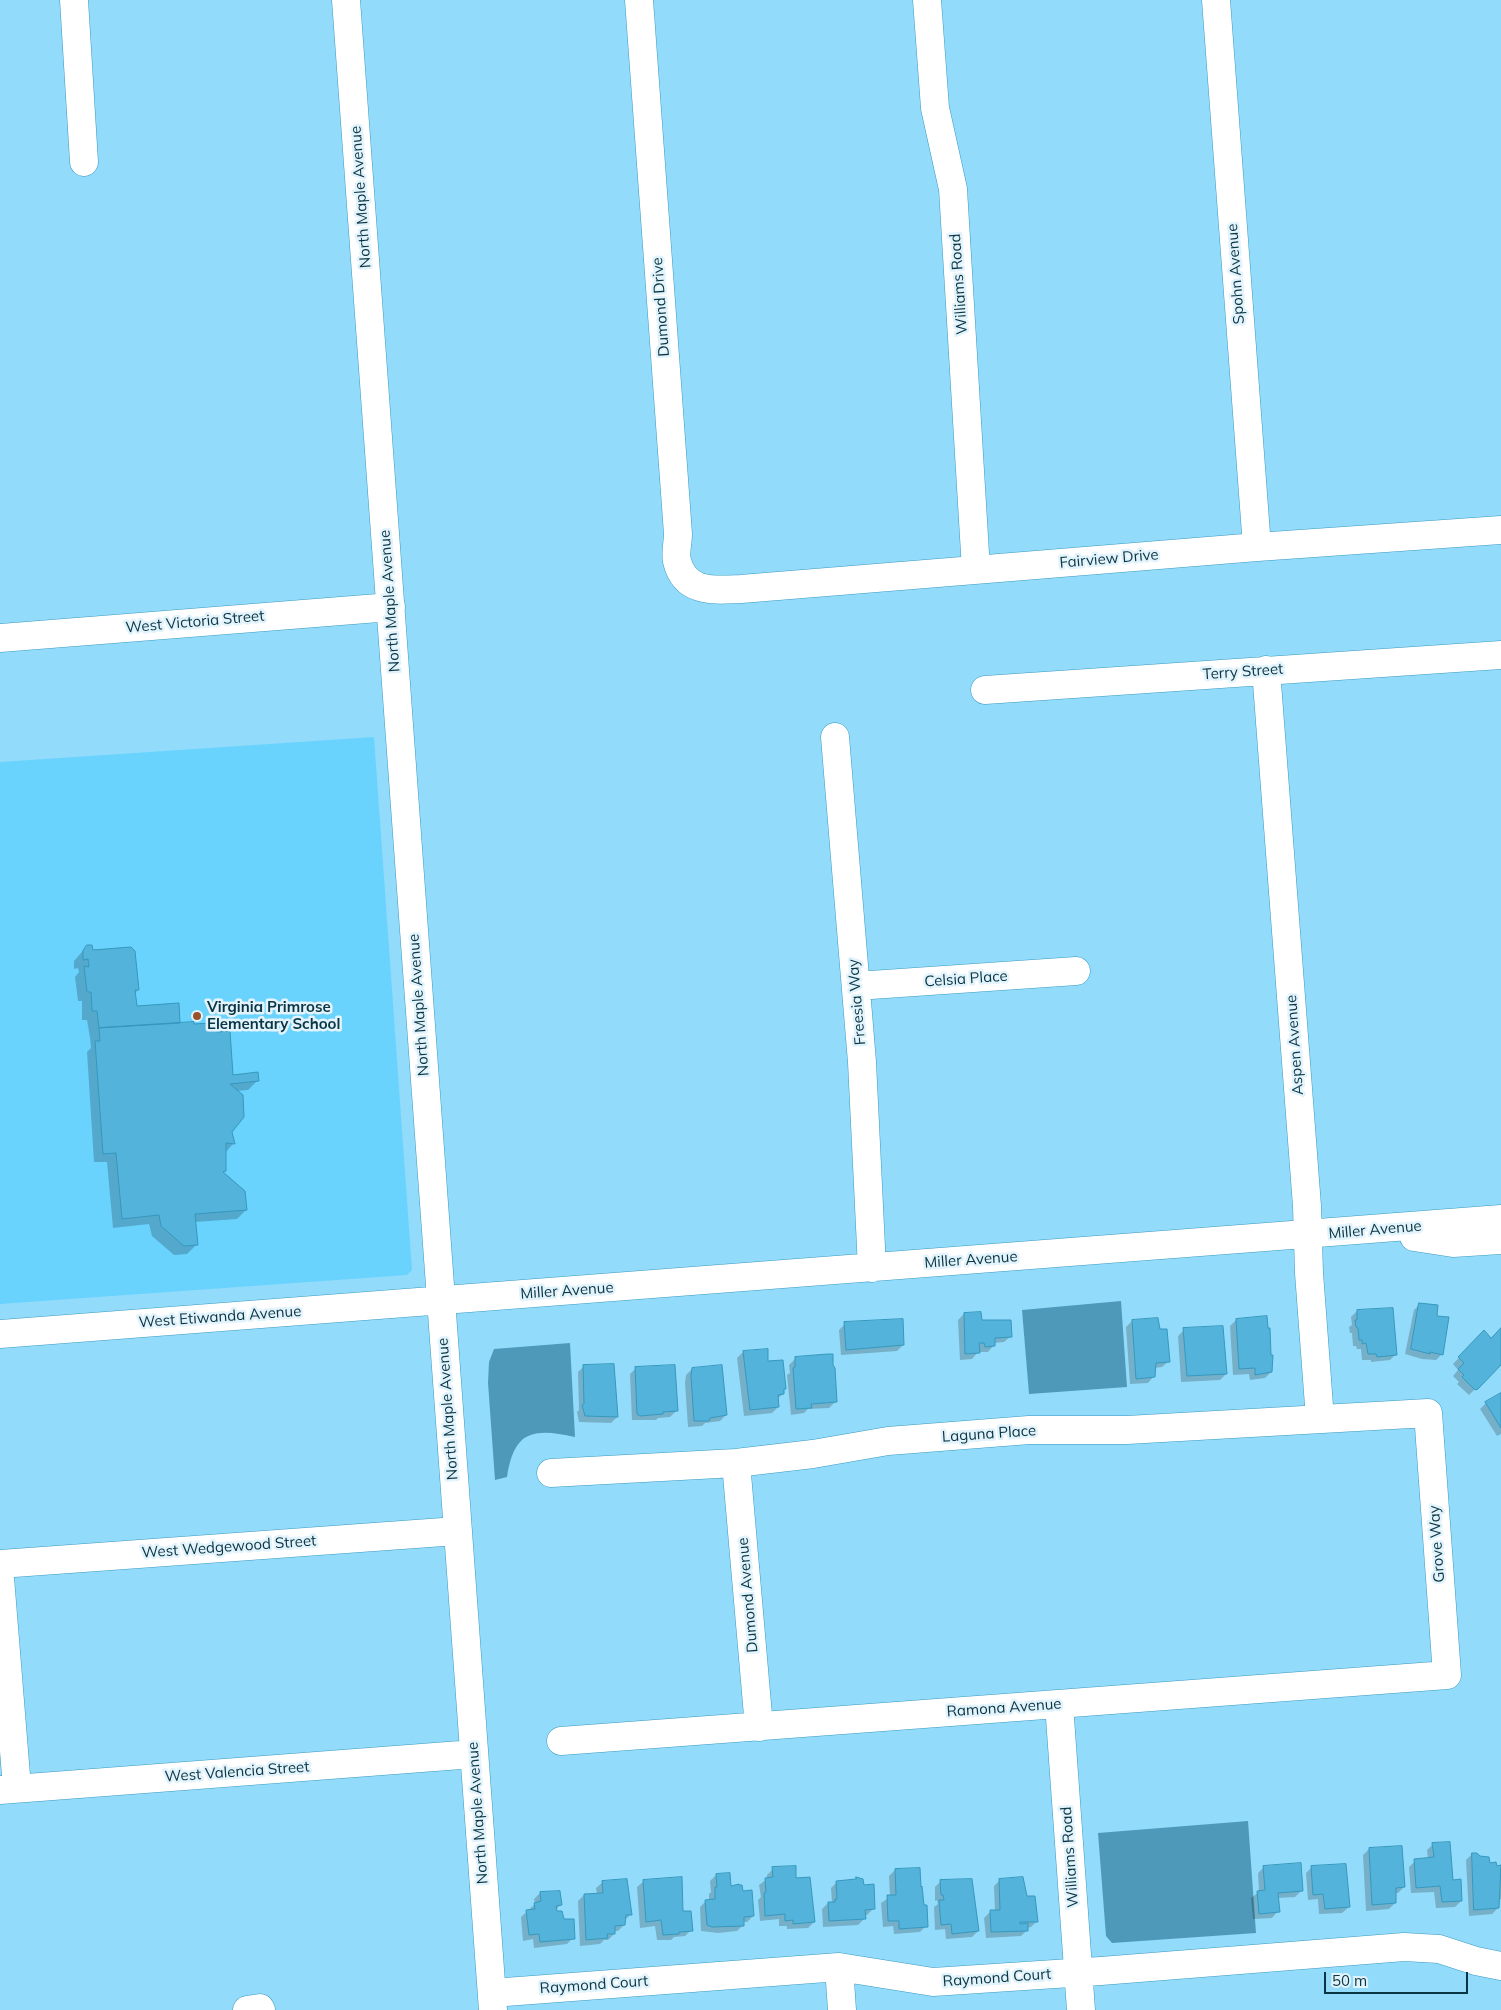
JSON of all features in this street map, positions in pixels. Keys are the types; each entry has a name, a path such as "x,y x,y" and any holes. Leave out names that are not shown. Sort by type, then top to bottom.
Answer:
{"street":[{"path":"74,0 84,162"},
{"name":"North Maple Avenue","path":"346,0 492,2002"},
{"name":"Dumond Drive","path":"639,0 678,534 676,560 690,582 701,589 717,590"},
{"name":"Williams Road","path":"928,0 935,108 953,189 976,570"},
{"name":"Spohn Avenue","path":"1216,0 1257,547"},
{"name":"Fairview Drive","path":"717,590 1257,547 1501,530"},
{"name":"West Victoria Street","path":"0,638 390,607"},
{"name":"Terry Street","path":"985,690 1501,655"},
{"name":"Aspen Avenue","path":"1266,670 1320,1419"},
{"name":"Freesia Way","path":"835,737 862,1062 872,1268"},
{"name":"Celsia Place","path":"856,986 1076,971"},
{"name":"Miller Avenue","path":"440,1301 1501,1219"},
{"path":"1365,1230 1453,1243 1501,1240"},
{"name":"West Etiwanda Avenue","path":"0,1334 440,1301"},
{"name":"Laguna Place","path":"551,1473 736,1463 813,1454 888,1440 1028,1430 1127,1430 1428,1413"},
{"name":"Grove Way","path":"1428,1413 1447,1675"},
{"name":"Dumond Avenue","path":"736,1463 759,1727"},
{"name":"West Wedgewood Street","path":"0,1564 457,1531"},
{"path":"0,1578 8,1789"},
{"name":"Ramona Avenue","path":"561,1741 1447,1675"},
{"name":"Williams Road","path":"1058,1704 1081,2010"},
{"name":"West Valencia Street","path":"8,1789 474,1754"},
{"name":"Raymond Court","path":"492,2002 839,1967 933,1982 1078,1973 1404,1947 1439,1949 1476,1961 1501,1966"},
{"path":"839,1967 842,2010"}],"shaded area":[{"name":"Virginia Primrose Elementary School","path":"374,737 412,1270 407,1275 0,1304 0,762"},
{"path":"1121,1301 1127,1387 1029,1394 1022,1310"},
{"path":"570,1343 575,1437 548,1433 537,1433 528,1436 521,1441 515,1450 510,1461 507,1477 495,1480 488,1383 489,1362 494,1349"},
{"path":"1248,1821 1256,1933 1112,1943 1106,1936 1098,1833"}],"building":[{"path":"87,945 92,945 93,950 131,947 135,951 139,990 135,990 137,1006 179,1003 180,1023 99,1028 97,1011 92,1011 91,992 87,992 84,966 89,967 88,959 83,960 83,951"},
{"path":"194,1022 194,1024 212,1023 217,1032 230,1031 233,1075 258,1072 259,1081 230,1084 243,1095 244,1117 232,1132 235,1144 226,1143 226,1171 223,1172 245,1191 247,1210 195,1214 198,1245 184,1246 161,1226 159,1215 122,1219 116,1153 103,1154 95,1041 100,1041 99,1028"},
{"path":"1419,1303 1438,1305 1437,1316 1449,1317 1443,1355 1411,1349"},
{"path":"1393,1308 1397,1355 1377,1357 1376,1354 1368,1354 1366,1343 1362,1344 1362,1340 1359,1340 1355,1320 1357,1320 1357,1310"},
{"path":"981,1312 982,1320 1011,1320 1012,1337 995,1338 995,1346 985,1347 984,1343 979,1343 980,1353 965,1354 964,1313"},
{"path":"1267,1316 1268,1328 1270,1328 1271,1355 1273,1355 1272,1372 1255,1375 1255,1368 1239,1369 1236,1319"},
{"path":"1158,1318 1160,1329 1167,1329 1170,1362 1156,1363 1155,1377 1136,1379 1132,1320"},
{"path":"903,1319 904,1345 846,1350 844,1322"},
{"path":"1223,1326 1227,1374 1187,1376 1183,1328"},
{"path":"1501,1328 1501,1365 1475,1390 1462,1377 1464,1375 1458,1369 1464,1363 1458,1357 1484,1330 1491,1338"},
{"path":"768,1349 768,1361 783,1360 786,1389 784,1389 784,1394 778,1395 779,1407 750,1410 743,1351"},
{"path":"833,1354 837,1402 811,1404 812,1408 796,1409 793,1368 795,1367 795,1357"},
{"path":"614,1364 618,1417 585,1416 582,1405 584,1404 583,1365"},
{"path":"675,1365 678,1411 640,1416 637,1414 635,1367"},
{"path":"722,1365 727,1415 710,1418 709,1421 694,1421 692,1368"},
{"path":"1501,1393 1501,1428 1485,1402"},
{"path":"1450,1842 1453,1880 1461,1879 1462,1901 1442,1902 1440,1886 1416,1888 1414,1859 1434,1857 1432,1843"},
{"path":"1402,1846 1405,1887 1396,1888 1396,1903 1372,1905 1369,1848"},
{"path":"1472,1853 1489,1857 1490,1863 1496,1862 1497,1866 1501,1865 1499,1908 1474,1910"},
{"path":"1301,1863 1303,1891 1278,1893 1280,1912 1259,1914 1257,1891 1265,1890 1263,1866"},
{"path":"1346,1864 1350,1907 1325,1909 1323,1894 1313,1895 1311,1866"},
{"path":"796,1866 796,1878 810,1877 815,1922 793,1924 793,1920 785,1921 785,1914 765,1916 765,1878 773,1877 772,1867"},
{"path":"920,1868 924,1905 927,1905 928,1927 899,1929 899,1921 888,1921 887,1895 896,1895 895,1869"},
{"path":"730,1873 731,1886 739,1884 742,1885 743,1891 752,1890 754,1916 744,1917 744,1926 712,1927 707,1925 705,1900 715,1899 715,1887 717,1887 716,1874"},
{"path":"682,1877 683,1911 691,1911 693,1931 663,1935 661,1920 646,1922 643,1880"},
{"path":"856,1877 863,1879 864,1885 874,1884 875,1909 865,1910 866,1919 829,1921 828,1902 835,1902 835,1899 837,1899 836,1881 856,1879"},
{"path":"1023,1877 1027,1896 1035,1896 1038,1922 1020,1922 1020,1924 1028,1923 1028,1931 991,1932 990,1910 1000,1910 999,1879"},
{"path":"627,1879 632,1915 626,1915 625,1925 615,1926 615,1934 607,1934 608,1938 586,1940 584,1894 603,1893 602,1881"},
{"path":"972,1879 979,1931 952,1934 951,1924 941,1925 939,1900 944,1900 943,1895 941,1895 940,1880"},
{"path":"560,1891 562,1905 556,1906 557,1911 562,1911 564,1919 574,1919 575,1939 540,1942 539,1934 529,1935 526,1910 535,1909 534,1903 541,1901 540,1892"}],"place":[{"name":"Virginia Primrose Elementary School","path":"197,1016"}]}
